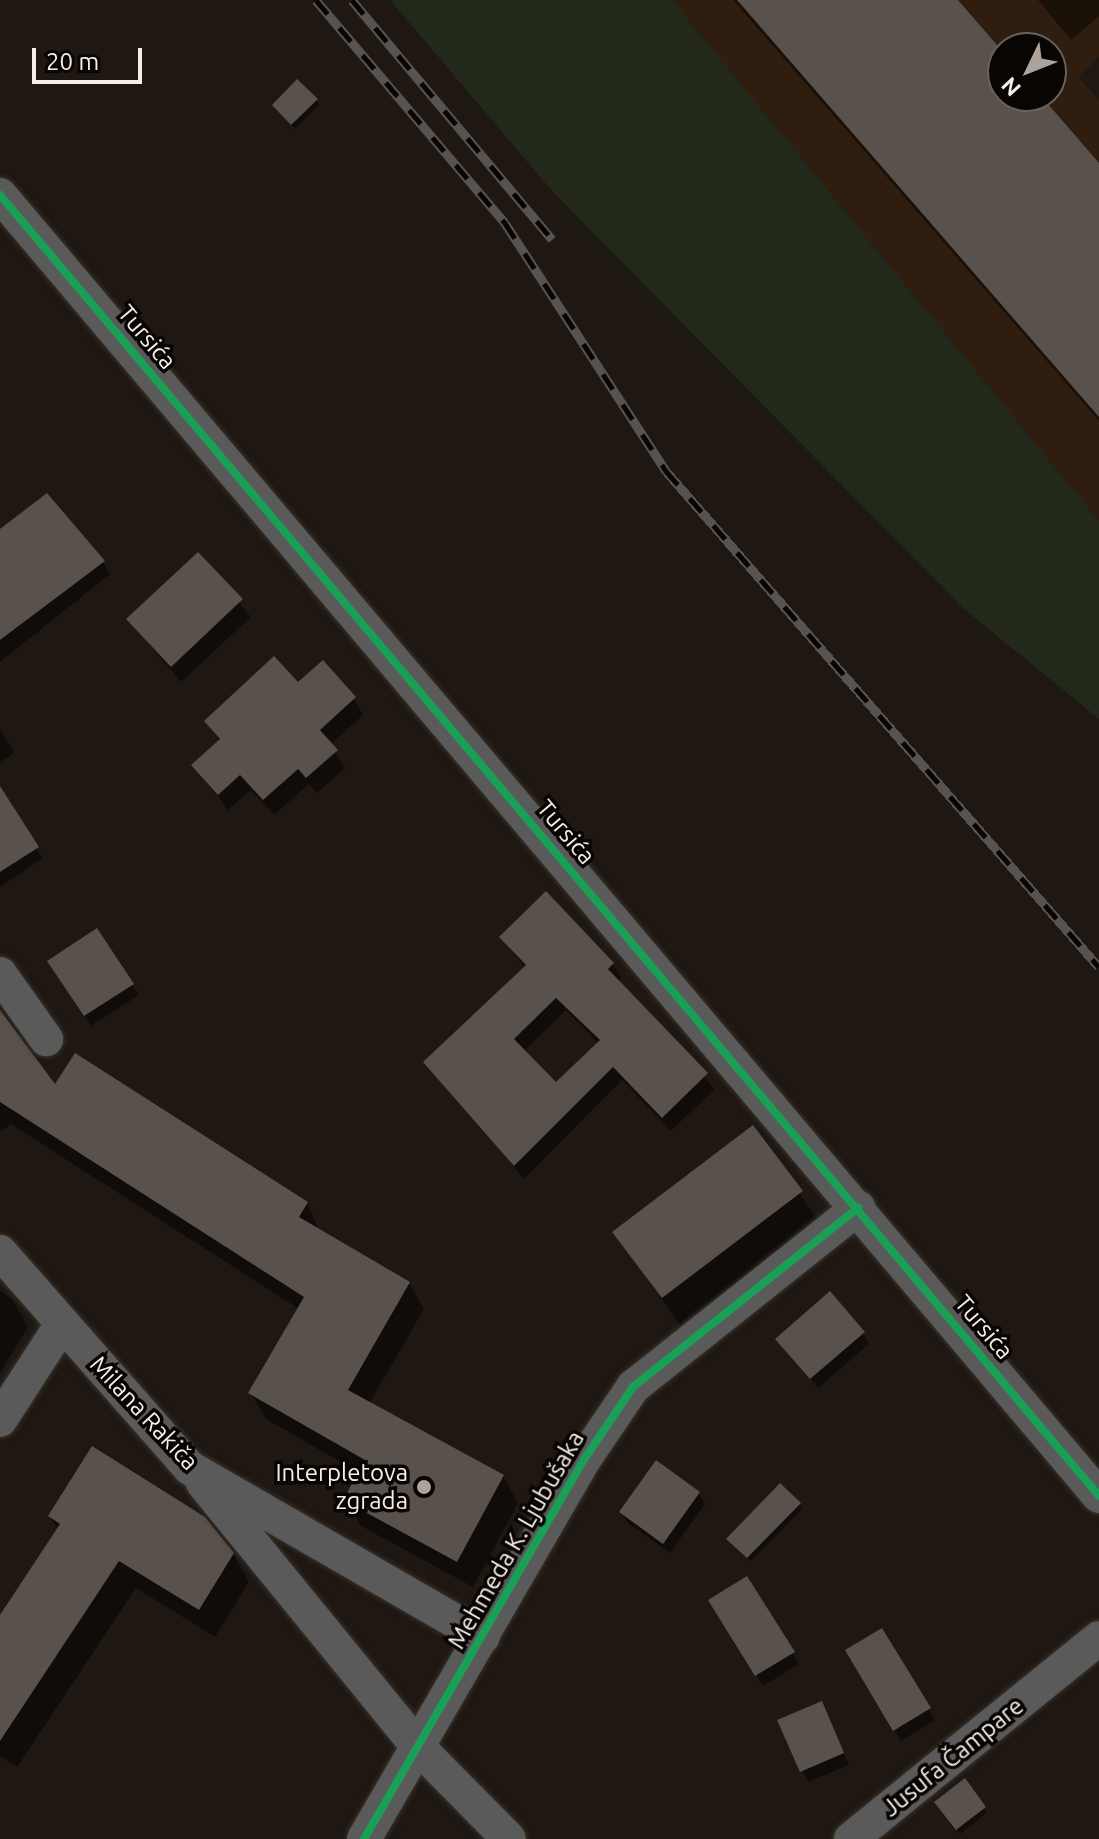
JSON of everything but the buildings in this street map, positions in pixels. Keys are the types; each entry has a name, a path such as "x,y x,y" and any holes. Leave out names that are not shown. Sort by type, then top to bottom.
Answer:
{"street":[{"name":"Tursića","path":"0,195 1099,1496"},
{"path":"0,974 46,1039"},
{"name":"Mehmeda K. Ljubušaka","path":"364,1839 585,1458 633,1387 858,1208"},
{"name":"Milana Rakiča","path":"0,1252 190,1468 483,1637"},
{"path":"0,1420 62,1324"},
{"path":"190,1468 418,1747 509,1839"},
{"name":"Jusufa Čampare","path":"851,1839 1099,1638"}],"shaded area":[{"path":"672,0 1099,0 1099,57 1078,77 1099,100 1099,521"}],"green space":[{"path":"390,0 672,0 1099,521 1099,719 964,609 553,192"}],"railway":[{"path":"316,0 505,223 666,471 1099,967"},
{"path":"352,0 552,239"}],"cycle path":[{"path":"0,195 1099,1496"},
{"path":"364,1839 585,1458 633,1387 858,1208"}],"place":[{"name":"Interpletova zgrada","path":"424,1487"}]}
